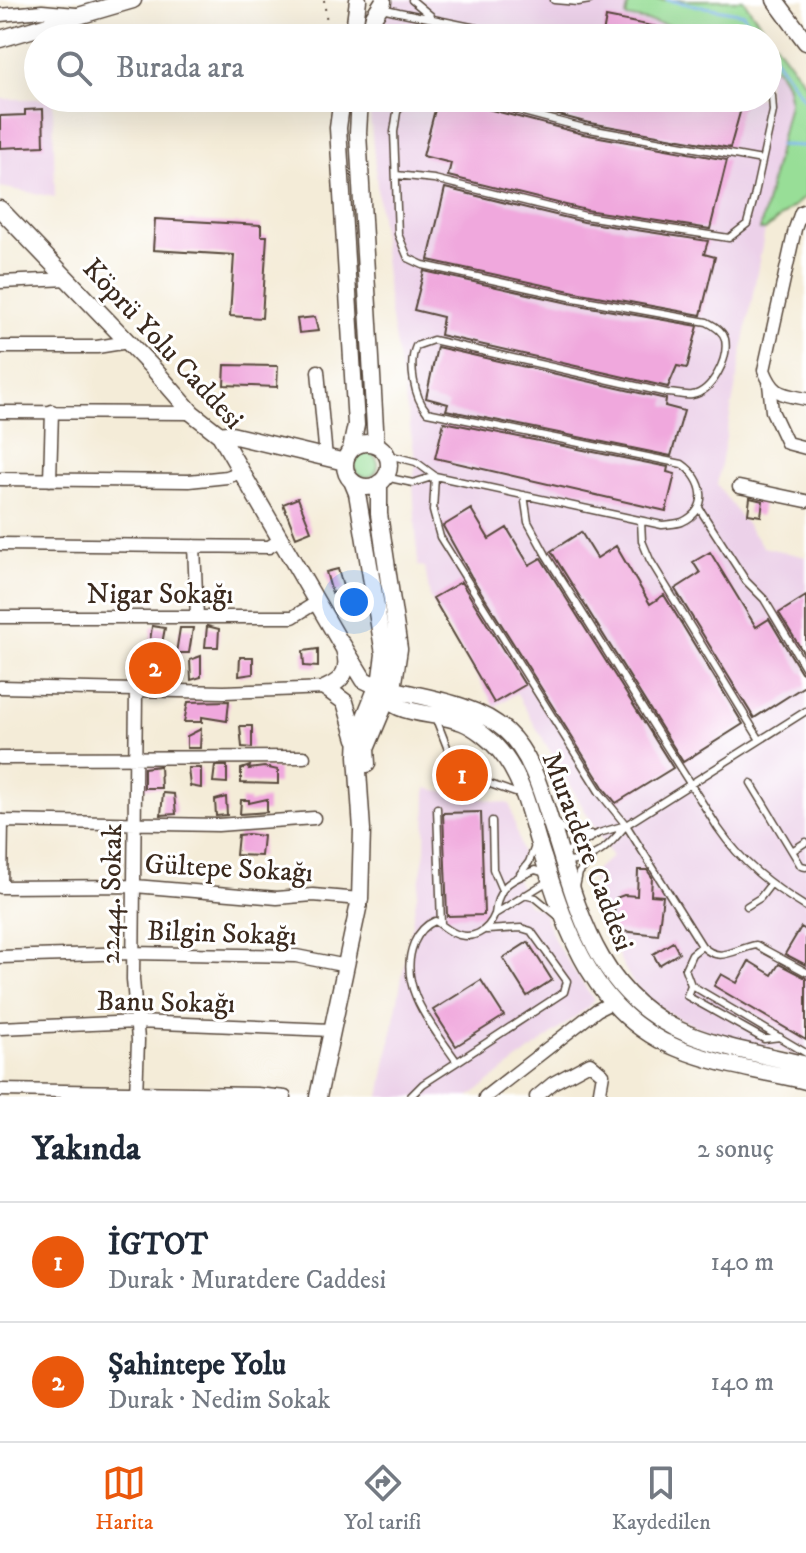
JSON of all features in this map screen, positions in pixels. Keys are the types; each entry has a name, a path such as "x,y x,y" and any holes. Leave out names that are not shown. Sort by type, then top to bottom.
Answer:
{"main road":[{"path":"49,24 133,0"},
{"path":"355,24 358,0"},
{"path":"775,0 806,42"},
{"path":"373,24 378,4"},
{"path":"0,39 24,32"},
{"path":"340,112 338,128 356,425 348,456 347,476 365,487 382,480"},
{"path":"359,112 358,133 381,450 388,465 382,480 379,514 403,676 418,695"},
{"name":"Köprü Yolu Caddesi","path":"0,209 192,413 220,435 361,677 385,691"},
{"path":"220,435 227,434 326,458 348,456 364,443 381,450"},
{"path":"352,481 357,493 384,654 385,691 363,718 357,746"},
{"path":"326,688 338,683 347,667 342,644"},
{"path":"326,1097 367,899 366,749 399,649"},
{"path":"326,688 385,691"},
{"path":"318,1097 360,899 362,830 357,746 345,702 326,688"},
{"name":"Muratdere Caddesi","path":"385,691 418,695 473,711 507,732 522,749 598,954 608,971 637,1003 688,1034 806,1065"},
{"name":"Muratdere Caddesi","path":"385,691 427,715 462,722 490,740 513,769 563,921 578,954 630,1020 677,1048 806,1081"},
{"path":"373,730 396,718 427,715"},
{"path":"536,838 562,859"},
{"path":"549,878 574,894"}],"street":[{"path":"0,15 31,6 82,14"},
{"path":"806,210 801,212 795,229 764,370 772,411 787,443 806,448"},
{"path":"0,282 69,279"},
{"path":"0,347 97,347 128,342"},
{"path":"318,371 326,458"},
{"path":"769,384 779,394 806,397"},
{"path":"50,480 52,411"},
{"path":"0,412 192,413"},
{"path":"0,479 189,481 227,477 241,472"},
{"path":"739,487 806,501"},
{"path":"0,544 269,547 280,540"},
{"path":"194,546 197,617"},
{"name":"Nigar Sokağı","path":"0,617 293,617 317,602"},
{"path":"0,687 224,692 326,688"},
{"name":"2244. Sokak","path":"136,691 133,953 137,1094"},
{"path":"0,758 304,757"},
{"path":"0,887 1,821 218,825 314,818"},
{"name":"Gültepe Sokağı","path":"0,887 135,886 277,898 313,895 360,899"},
{"name":"Bilgin Sokağı","path":"0,957 133,953 296,956 347,966"},
{"path":"485,1097 597,1010 613,1002"},
{"name":"Banu Sokağı","path":"0,1028 137,1022 331,1030"},
{"path":"536,1097 553,1083 590,1063 603,1074 599,1097"},
{"path":"0,1090 285,1097"}],"lane":[{"path":"412,0 434,18"},
{"path":"554,0 590,0"},
{"path":"378,4 386,9 461,24"},
{"path":"381,450 416,462 435,476 662,525 682,522 699,508 703,495 699,481 682,464 427,412 419,403 413,354 416,346 433,340 667,393 691,395 703,391 714,380 724,355 725,338 718,328 707,322 574,298 408,258 398,234 394,132 397,112"},
{"path":"523,112 584,128 762,160"},
{"path":"396,175 434,179 585,216 729,238 747,224 773,112"},
{"path":"382,480 413,483 435,476"},
{"path":"435,476 433,511 440,537 600,793 626,825 702,946 720,957 756,945 806,972"},
{"path":"524,495 528,522 546,555 731,848 770,885 806,907"},
{"path":"699,508 746,581 764,599 806,669"},
{"path":"641,521 642,541 650,560 760,740"},
{"path":"546,810 566,832 582,836 626,825 806,711"},
{"path":"427,715 449,752 490,784 524,796"},
{"path":"751,783 801,866 806,867"},
{"path":"437,808 441,924"},
{"path":"492,821 493,869 502,890"},
{"path":"574,894 579,873 593,857 607,848 626,825"},
{"path":"562,859 599,833"},
{"path":"487,930 495,914 496,899 529,862 536,838"},
{"path":"792,851 806,842"},
{"path":"562,859 593,857"},
{"path":"495,914 549,878 535,870 516,878"},
{"path":"747,906 760,898 770,885"},
{"path":"524,895 543,903 563,921"},
{"path":"410,1097 423,1084 457,1062 564,992 567,981 531,931 521,928 487,930 469,936 460,935 435,921 429,923 415,941 411,953 410,979 418,1003 457,1062"},
{"path":"702,946 692,954 685,969 691,985 806,1053"},
{"path":"691,985 687,996 764,1039 780,1037"}],"path":[{"path":"324,0 327,24"}],"shaded area":[{"path":"394,0 743,0 761,24 383,24 386,9"},
{"path":"782,53 806,85 806,196 765,230 717,485 763,547 806,557 806,1059 705,1030 679,1019 655,1004 633,983 620,960 598,904 592,879 596,869 612,857 516,693 495,707 430,598 425,567 418,566 413,483 416,462 389,307 370,112 782,112"},
{"path":"0,99 24,99 24,112 53,112 55,197 0,187"},
{"path":"426,788 510,804 523,858 512,868 528,905 542,910 557,945 594,1000 469,1097 380,1097 425,851"}],"green space":[{"path":"629,0 743,0 761,24 663,24 626,17"},
{"path":"782,53 806,85 806,196 765,230 760,230 789,103"},
{"path":"366,453 377,460 378,465 371,476 366,477 355,470 354,465 361,454"}],"building":[{"path":"606,17 642,24 605,24"},
{"path":"25,112 43,112 44,146 0,148 0,116 25,115"},
{"path":"434,112 499,112 583,134 727,160 710,229 586,210 448,176 451,163 423,156"},
{"path":"547,112 740,112 730,148 585,122"},
{"path":"445,188 584,222 708,241 704,254 715,257 701,315 428,260"},
{"path":"155,219 261,225 261,236 267,236 262,318 230,316 234,255 153,250"},
{"path":"424,271 573,304 698,326 687,368 677,366 668,387 440,335 443,317 414,310"},
{"path":"315,317 318,331 299,333 297,319"},
{"path":"437,347 666,399 665,406 684,411 671,456 446,410 448,404 426,398"},
{"path":"225,365 278,366 277,387 224,385"},
{"path":"444,422 668,467 667,472 675,474 666,511 435,458"},
{"path":"298,498 311,531 296,537 283,504"},
{"path":"750,498 763,501 761,516 748,514"},
{"path":"471,509 489,539 507,528 529,565 541,558 673,768 616,803 605,790 443,526"},
{"path":"581,532 597,558 616,546 650,604 664,595 743,724 683,762 551,551"},
{"path":"710,552 756,627 769,619 801,672 806,675 806,685 754,718 675,589 700,573 693,562"},
{"path":"338,569 344,590 332,593 326,572"},
{"path":"461,582 525,685 494,703 433,598"},
{"path":"806,596 806,657 779,613"},
{"path":"152,626 165,628 161,649 149,649"},
{"path":"207,626 219,629 218,647 205,647"},
{"path":"180,628 193,628 189,653 176,653"},
{"path":"318,649 318,667 304,666 303,651"},
{"path":"201,656 201,677 191,680 190,660"},
{"path":"240,657 253,657 253,674 239,676"},
{"path":"229,701 227,721 202,717 202,722 184,722 188,702"},
{"path":"240,726 252,726 252,748 242,747"},
{"path":"201,729 200,748 187,748 187,736"},
{"path":"160,766 161,788 144,788 144,768"},
{"path":"215,766 227,766 227,783 213,782"},
{"path":"250,766 249,769 264,767 278,770 278,784 241,783 241,769"},
{"path":"188,768 201,768 201,788 190,786"},
{"path":"163,793 174,794 176,814 161,815"},
{"path":"226,797 227,815 216,816 215,800"},
{"path":"267,799 267,812 240,814 241,800 249,800 249,803"},
{"path":"481,812 484,915 447,916 443,813"},
{"path":"238,835 263,836 261,856 236,855"},
{"path":"638,870 647,870 652,877 651,895 663,896 658,935 612,930 616,898 637,896"},
{"path":"801,927 806,930 806,965 785,954"},
{"path":"528,942 552,980 527,996 503,958"},
{"path":"673,942 679,953 659,965 653,954"},
{"path":"749,961 772,975 779,964 806,978 806,1040 714,986 721,974 737,983"},
{"path":"481,980 504,1016 456,1046 433,1010"}],"waterway":[{"path":"667,0 743,14 750,24"},
{"path":"782,69 806,102"},
{"path":"779,145 806,146"}],"place":[{"name":"Şahintepe Yolu","path":"155,668"},
{"name":"İGTOT","path":"462,775"}]}
